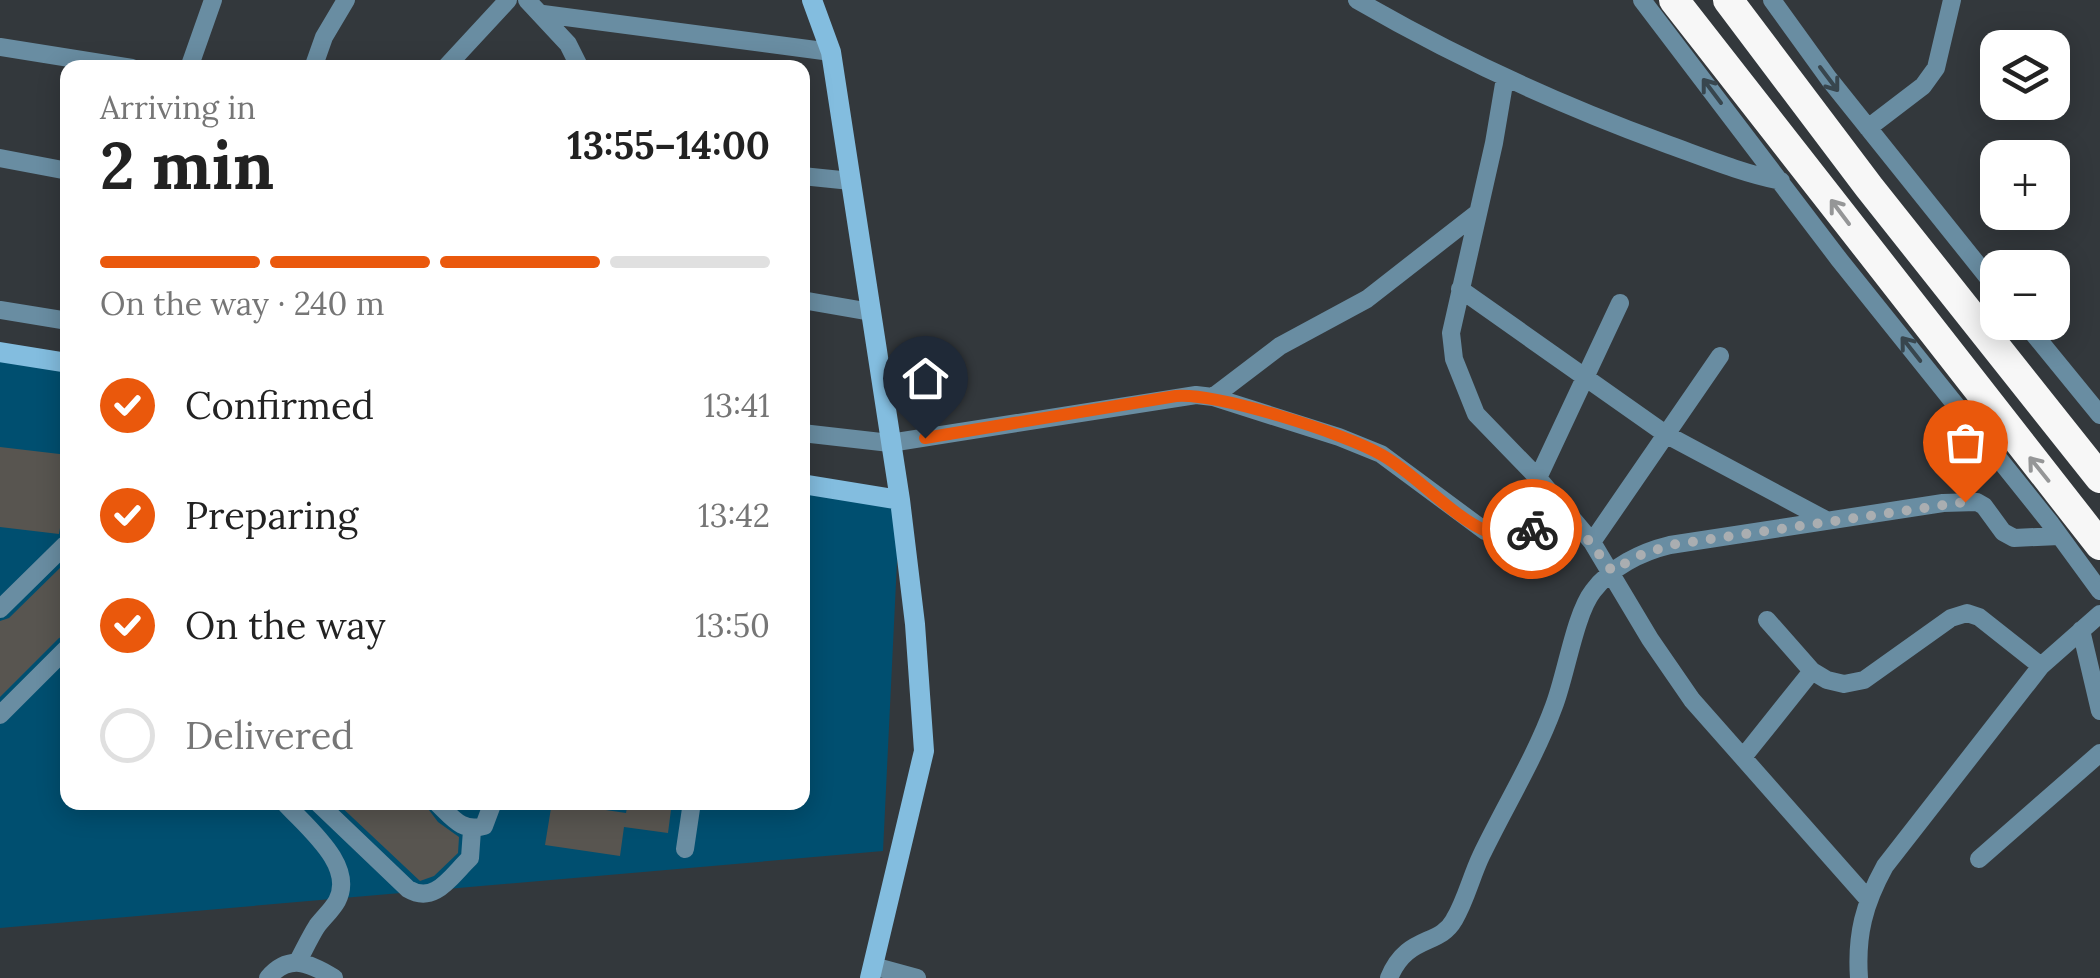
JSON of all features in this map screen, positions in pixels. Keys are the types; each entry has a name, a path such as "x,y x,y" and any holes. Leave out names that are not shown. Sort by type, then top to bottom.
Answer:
{"highway":[{"path":"1674,0 2100,545"},
{"path":"1728,0 1869,187 2100,478"}],"street":[{"path":"192,60 212,0"},
{"path":"316,60 324,37 346,0"},
{"path":"452,60 508,0"},
{"path":"527,0 553,15 831,52"},
{"path":"553,15 578,0"},
{"path":"812,0 831,52 900,500 915,624 924,751 872,972 918,978"},
{"path":"1357,0 1505,78 1618,126 1753,175 1782,181"},
{"path":"1642,0 1838,258 2100,591"},
{"path":"1772,0 1980,268"},
{"path":"1868,128 1923,86 1936,68 1952,0"},
{"path":"553,15 576,60"},
{"path":"0,47 82,60"},
{"path":"1505,78 1451,333 1461,382 1476,414 1592,542 1650,640 1692,700 1868,898"},
{"path":"0,158 60,170"},
{"path":"810,177 850,180"},
{"path":"1213,397 1280,346 1367,299 1476,214"},
{"path":"1460,289 1667,435 1826,520"},
{"path":"810,301 871,312"},
{"path":"1538,478 1620,304"},
{"path":"0,310 60,320"},
{"path":"2039,340 2100,415"},
{"path":"0,352 60,362"},
{"path":"1592,542 1720,356"},
{"path":"810,434 890,443 1176,396 1213,397 1381,454 1485,532 1512,537 1568,514"},
{"path":"810,485 900,500"},
{"path":"1389,978 1402,953 1442,932 1454,921 1478,863 1542,738 1588,598 1612,571 1638,556 1670,545 1943,503 1977,502 2003,532 2014,538 2059,536"},
{"path":"0,608 60,557"},
{"path":"1766,620 1812,671 1827,680 1854,684 1951,618 1967,613 1980,616 2041,666"},
{"path":"1859,978 1858,932 1868,898 1885,866 2041,666 2100,614"},
{"path":"2080,630 2100,711"},
{"path":"0,715 60,654"},
{"path":"1744,756 1812,671"},
{"path":"1979,859 2100,753"},
{"path":"291,810 338,867 342,882 338,900 316,928 298,962"},
{"path":"325,810 420,896 431,894 470,858 472,830"},
{"path":"444,810 461,826 472,830 484,826 490,810"},
{"path":"685,849 691,810"},
{"path":"268,978 285,963 298,962 311,964 334,978"}],"shaded area":[{"path":"0,352 60,362 60,810 810,810 810,485 900,500 883,851 0,928"}],"building":[{"path":"0,447 60,454 59,534 0,527"},
{"path":"60,568 60,638 0,697 0,621 9,618"},
{"path":"345,810 429,810 459,837 458,853 434,876 420,881"},
{"path":"551,810 671,810 668,833 624,827 620,856 545,845"}],"way so far":[{"path":"1532,529 1568,514 1612,571 1638,556 1670,545 1965,502"}],"route":[{"path":"925,438 1196,394 1340,437 1381,454 1485,532 1512,537 1532,529"}]}
